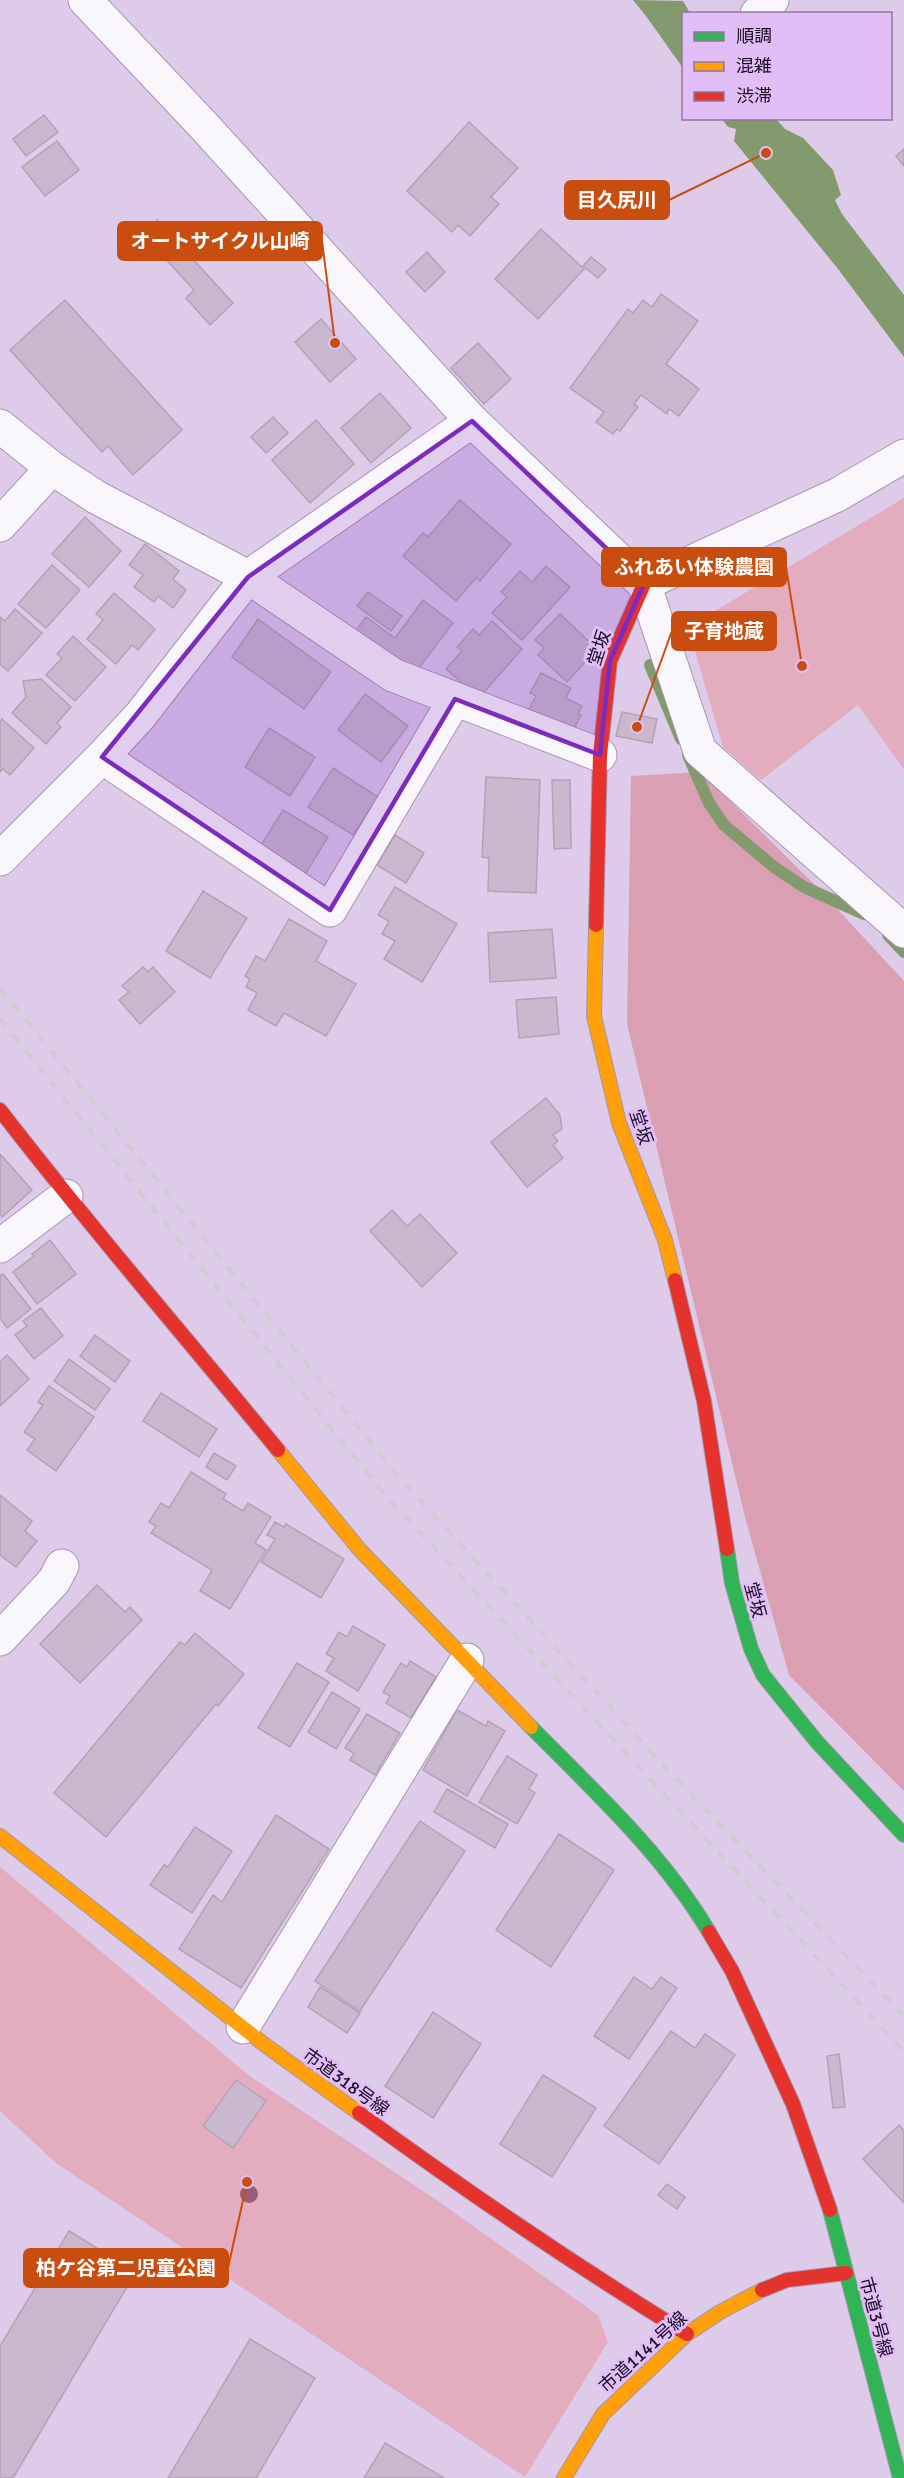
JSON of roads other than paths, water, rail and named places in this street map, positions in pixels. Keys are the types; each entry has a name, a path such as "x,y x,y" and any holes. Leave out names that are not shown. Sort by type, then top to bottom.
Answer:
{"street":[{"path":"85,0 204,126 472,421 644,584 700,751 904,931"},
{"path":"759,12 772,0"},
{"path":"0,859 140,716 248,577 472,421"},
{"path":"0,426 52,468 96,497 248,577 393,675 600,755"},
{"path":"644,584 837,495 904,456"},
{"path":"0,525 52,468"},
{"name":"堂坂","path":"644,584 610,661 600,755 594,1016 619,1123 666,1240 704,1401 732,1583 742,1624 763,1675 817,1742 904,1835"},
{"path":"102,757 330,910 455,699"},
{"name":"市道3号線","path":"0,1110 66,1196 176,1325 359,1549 653,1852 693,1905 732,1971 793,2104 827,2199 900,2478"},
{"path":"0,1246 66,1196"},
{"path":"0,1640 54,1581 62,1566"},
{"path":"243,2027 467,1660"},
{"name":"市道318号線","path":"0,1836 51,1879 243,2027 436,2169 609,2286 687,2334"},
{"name":"市道1141号線","path":"564,2478 603,2414 687,2334 720,2312 772,2285 788,2280 846,2273"}],"waterway":[{"path":"650,665 681,739"},
{"path":"688,755 709,803 724,825 774,867 804,887 864,914"},
{"path":"888,935 904,952"}],"railway":[{"path":"0,988 399,1477 665,1767 904,2016"},
{"path":"0,1019 386,1496 904,2051"}],"place":[{"name":"目久尻川","path":"766,153"},
{"name":"オートサイクル山崎","path":"335,343"},
{"name":"ふれあい体験農園","path":"802,666"},
{"name":"子育地蔵","path":"637,727"},
{"name":"柏ケ谷第二児童公園","path":"247,2182"}]}
